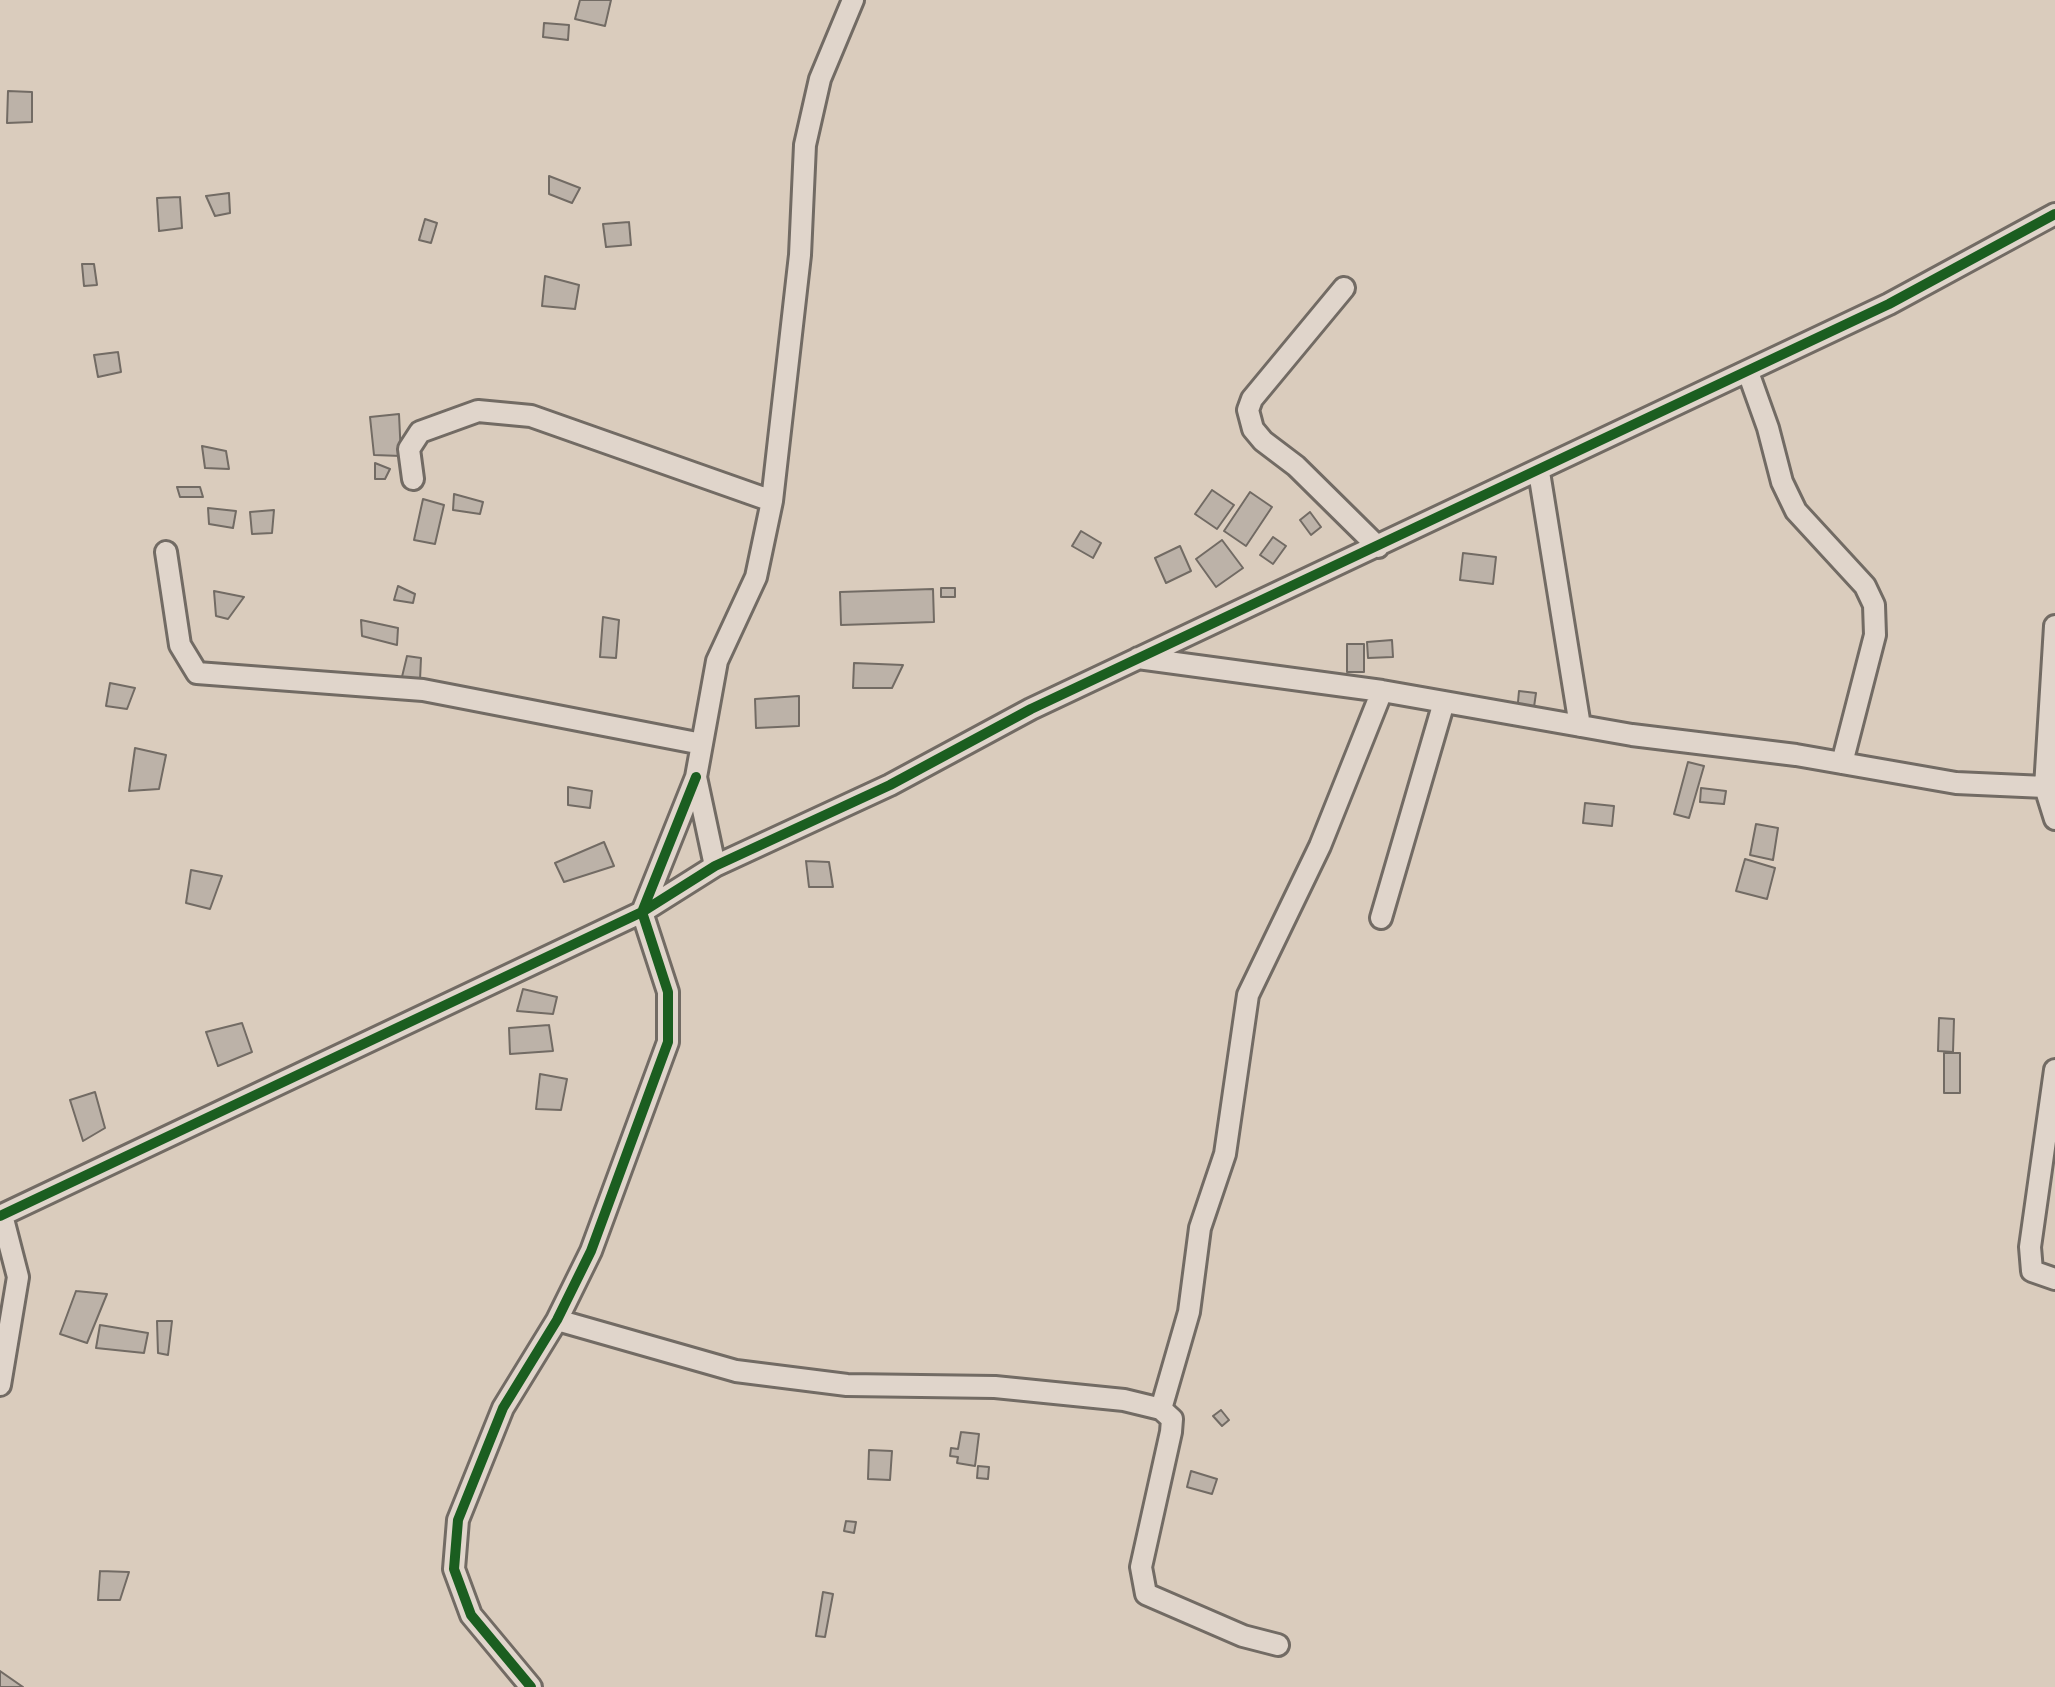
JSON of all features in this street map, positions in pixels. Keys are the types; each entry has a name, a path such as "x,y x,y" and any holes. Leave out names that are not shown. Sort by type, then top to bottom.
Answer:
{"street":[{"path":"531,1687 471,1615 454,1569 458,1520 503,1408 557,1320 591,1251 668,1042 668,992 642,912 696,777 717,661 756,577 772,501 800,255 805,145 820,79 853,0"},
{"path":"0,1385 18,1277 1,1216 642,912 715,866 890,785 1031,709 1903,298 2055,214"},
{"path":"1344,288 1252,399 1248,410 1253,429 1263,441 1296,466 1378,547"},
{"path":"1748,372 1768,428 1782,482 1796,511 1865,586 1874,605 1875,635 1842,763"},
{"path":"413,479 409,449 420,432 478,411 531,416 772,501"},
{"path":"1539,472 1580,726"},
{"path":"166,552 180,645 197,673 423,690 702,744"},
{"path":"2055,626 2045,787 2055,819"},
{"path":"1138,658 1382,691 1580,726 1842,763 1956,783 2045,787"},
{"path":"1161,1409 1189,1312 1200,1228 1225,1154 1248,995 1320,846 1382,691"},
{"path":"1381,918 1444,702"},
{"path":"696,777 715,866"},
{"path":"2055,1070 2030,1247 2032,1271 2055,1279"},
{"path":"557,1320 736,1371 847,1385 995,1387 1124,1400 1161,1409 1172,1419 1171,1432 1141,1567 1146,1594 1243,1636 1278,1645"}],"building":[{"path":"580,0 611,0 605,26 575,19"},
{"path":"544,23 569,25 568,40 543,37"},
{"path":"8,91 32,92 32,122 7,123"},
{"path":"549,176 580,188 572,203 549,194"},
{"path":"229,193 230,213 215,216 206,196"},
{"path":"180,197 182,228 159,231 157,198"},
{"path":"425,219 437,223 431,243 419,240"},
{"path":"629,222 631,245 606,247 603,224"},
{"path":"82,264 94,264 97,285 84,286"},
{"path":"545,276 579,285 575,309 542,306"},
{"path":"118,352 121,372 98,377 94,355"},
{"path":"399,414 401,456 374,455 370,417"},
{"path":"202,446 226,451 229,469 205,468"},
{"path":"375,463 390,469 385,479 375,479"},
{"path":"177,487 200,487 203,497 180,497"},
{"path":"1212,490 1234,505 1217,529 1195,514"},
{"path":"1250,492 1272,507 1246,546 1224,531"},
{"path":"454,494 483,502 480,514 453,510"},
{"path":"423,499 444,505 435,544 414,540"},
{"path":"208,508 236,511 233,528 209,524"},
{"path":"274,510 272,533 252,534 250,512"},
{"path":"1310,512 1321,527 1311,535 1300,520"},
{"path":"1081,531 1101,543 1093,558 1072,546"},
{"path":"1273,537 1286,546 1273,564 1260,555"},
{"path":"1222,540 1243,568 1216,587 1196,559"},
{"path":"1180,546 1191,571 1166,583 1155,558"},
{"path":"1463,553 1496,557 1493,584 1460,580"},
{"path":"398,586 415,594 413,603 394,600"},
{"path":"941,588 955,588 955,597 941,597"},
{"path":"933,589 934,622 841,625 840,592"},
{"path":"214,591 244,597 228,619 216,616"},
{"path":"603,617 619,620 616,658 600,657"},
{"path":"361,620 398,628 397,645 362,636"},
{"path":"1392,640 1393,657 1368,658 1367,642"},
{"path":"1347,644 1364,644 1364,672 1347,672"},
{"path":"407,656 421,658 420,680 401,681"},
{"path":"854,663 903,665 892,688 853,688"},
{"path":"110,683 135,688 127,709 106,706"},
{"path":"1519,691 1536,693 1533,714 1517,713"},
{"path":"799,696 799,726 756,728 755,699"},
{"path":"135,748 166,755 159,789 129,791"},
{"path":"1688,762 1704,766 1689,818 1674,814"},
{"path":"568,787 592,791 590,808 568,805"},
{"path":"1701,788 1726,791 1724,804 1700,802"},
{"path":"1585,803 1614,806 1612,826 1583,823"},
{"path":"1756,824 1778,828 1773,860 1750,855"},
{"path":"604,842 614,866 564,882 555,863"},
{"path":"1745,859 1775,868 1767,899 1736,891"},
{"path":"806,861 829,862 833,887 809,887"},
{"path":"191,870 222,876 210,909 186,903"},
{"path":"523,989 557,997 553,1014 517,1011"},
{"path":"1939,1018 1954,1019 1953,1052 1938,1051"},
{"path":"242,1023 252,1052 218,1066 206,1032"},
{"path":"549,1025 553,1051 510,1054 509,1028"},
{"path":"1944,1053 1960,1053 1960,1093 1944,1093"},
{"path":"540,1074 567,1079 561,1110 536,1109"},
{"path":"95,1092 105,1128 83,1141 70,1100"},
{"path":"76,1291 107,1294 87,1343 60,1334"},
{"path":"157,1321 172,1321 168,1355 158,1353"},
{"path":"100,1325 148,1333 144,1353 96,1348"},
{"path":"1221,1410 1229,1420 1222,1426 1213,1416"},
{"path":"961,1432 979,1434 975,1466 957,1463 958,1457 950,1456 951,1448 958,1449"},
{"path":"869,1450 892,1451 890,1480 868,1479"},
{"path":"978,1466 989,1467 988,1479 977,1478"},
{"path":"1191,1471 1217,1479 1212,1494 1187,1487"},
{"path":"846,1521 856,1522 854,1533 844,1531"},
{"path":"100,1571 129,1572 120,1600 98,1600"},
{"path":"823,1592 833,1594 825,1637 816,1636"},
{"path":"0,1671 23,1687 0,1687"}],"cycle path":[{"path":"0,1216 642,912 715,866 890,785 1031,709 1889,304 2055,214"},
{"path":"531,1687 471,1615 454,1569 458,1520 503,1408 557,1320 591,1251 668,1042 668,992 642,912 696,777"}]}
